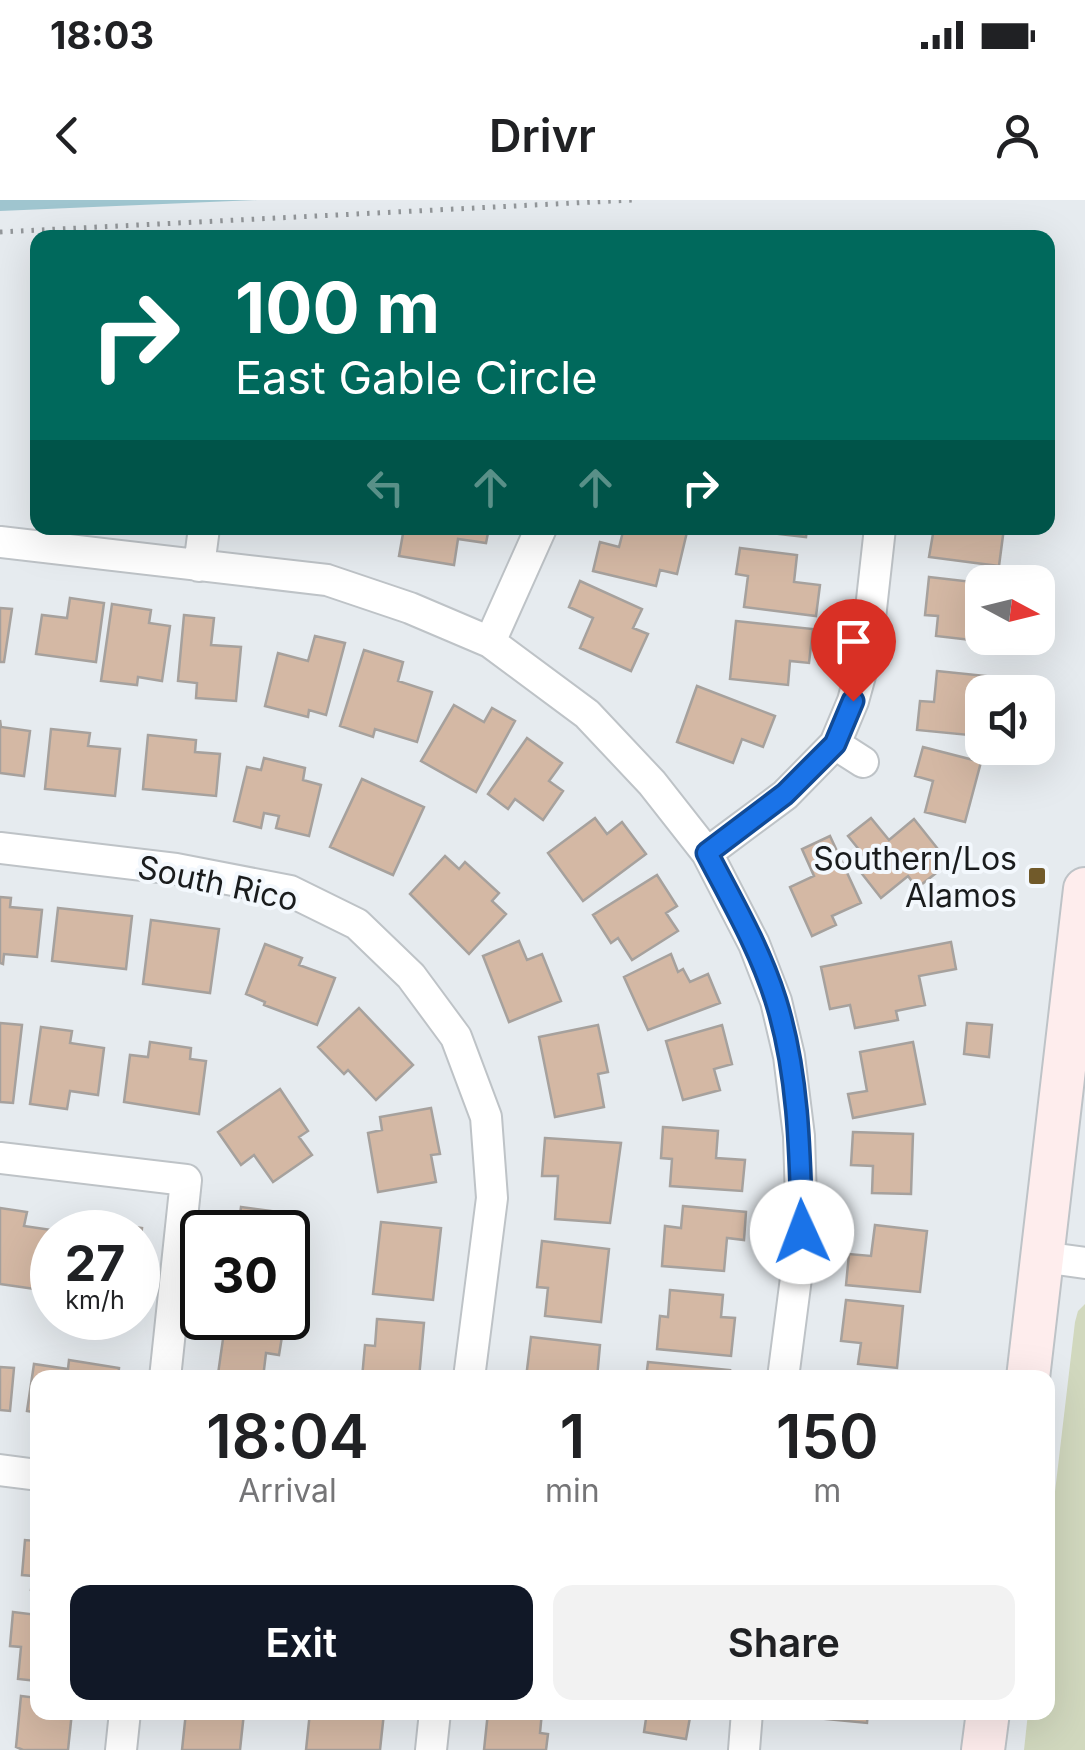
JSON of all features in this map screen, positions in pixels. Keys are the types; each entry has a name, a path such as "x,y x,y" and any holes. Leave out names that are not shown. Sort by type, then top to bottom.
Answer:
{"main road":[{"path":"1029,1370 1085,889"},
{"path":"983,1750 987,1720"}],"street":[{"path":"198,566 203,535"},
{"path":"490,642 538,535"},
{"path":"707,853 785,794 835,744 853,701 866,654 879,535"},
{"path":"0,542 327,580 410,608 490,642 586,714 652,783 707,853 754,944 776,1001 789,1056 799,1136 802,1232 784,1370"},
{"path":"835,744 863,762"},
{"name":"South Rico","path":"0,848 176,869 290,892 356,924 411,976 456,1037 486,1117 492,1198 471,1370"},
{"path":"0,1158 186,1180 166,1370"},
{"path":"1042,1257 1085,1262"},
{"path":"0,1470 30,1474"},
{"path":"121,1750 125,1720"},
{"path":"431,1750 433,1720"},
{"path":"744,1750 747,1720"}],"path":[{"path":"40,230 634,200"},
{"path":"0,232 30,230"}],"green space":[{"path":"1085,1304 1085,1750 1024,1750 1027,1720 1055,1720 1055,1492 1078,1311"}],"water":[{"path":"0,200 257,200 0,211"}],"building":[{"path":"403,535 488,535 486,543 458,539 454,565 399,556"},
{"path":"622,535 686,535 677,574 660,570 656,586 593,571 600,542 619,547"},
{"path":"933,535 1003,535 999,565 929,557"},
{"path":"740,548 797,555 794,582 820,585 816,616 744,607 748,576 736,574"},
{"path":"929,577 965,581 965,639 936,636 938,616 925,615"},
{"path":"580,581 642,609 633,628 648,634 631,671 580,648 593,618 569,607"},
{"path":"70,598 104,603 96,662 36,654 42,615 67,618"},
{"path":"112,604 151,610 149,623 170,626 162,681 138,677 137,685 101,681"},
{"path":"0,608 12,609 4,662 0,662"},
{"path":"184,615 214,618 211,645 241,647 236,701 196,698 197,683 178,681"},
{"path":"736,621 813,629 809,663 790,661 788,685 730,679"},
{"path":"315,636 345,643 326,715 309,710 308,717 265,706 278,653 308,661"},
{"path":"364,650 403,662 398,681 432,692 417,742 375,729 373,737 340,726"},
{"path":"937,671 976,675 965,675 965,735 917,730 920,701 934,702"},
{"path":"697,686 775,716 763,747 742,739 733,763 677,742"},
{"path":"454,705 484,722 492,708 515,721 476,792 421,761"},
{"path":"0,720 1,727 30,731 24,776 0,773"},
{"path":"51,729 90,733 88,746 120,749 115,796 45,789"},
{"path":"148,735 196,740 195,752 220,754 216,796 143,789"},
{"path":"527,738 562,763 549,781 563,791 543,820 515,799 508,809 488,794"},
{"path":"923,747 965,758 965,765 980,765 965,822 925,812 933,781 915,776"},
{"path":"264,758 305,768 303,780 321,785 309,836 276,828 279,816 264,813 261,828 234,821 247,767 261,770"},
{"path":"362,779 424,807 393,875 330,847"},
{"path":"595,818 607,834 622,822 646,854 583,901 548,853"},
{"path":"871,818 889,840 914,819 949,863 917,888 908,876 881,898 859,870 869,862 848,836"},
{"path":"830,836 861,903 832,916 836,925 812,936 790,887 814,876 802,849"},
{"path":"445,856 459,869 465,862 499,893 492,901 506,914 469,954 410,894"},
{"path":"657,875 677,906 666,913 678,931 632,960 618,938 611,943 593,915"},
{"path":"0,897 11,898 10,907 42,910 37,957 4,954 3,964 0,963"},
{"path":"58,908 132,916 126,969 52,961"},
{"path":"151,920 219,929 210,993 143,984"},
{"path":"519,941 527,960 542,954 561,1001 509,1022 483,956"},
{"path":"951,942 956,969 919,976 925,1005 896,1011 898,1020 855,1028 850,1005 830,1009 821,967"},
{"path":"265,944 302,958 299,965 335,978 317,1025 246,994"},
{"path":"671,954 678,972 683,969 690,982 708,974 720,1003 648,1030 624,977"},
{"path":"359,1008 413,1065 376,1100 348,1070 344,1074 318,1047"},
{"path":"0,1023 22,1025 13,1103 0,1102"},
{"path":"967,1023 992,1025 989,1057 964,1054"},
{"path":"598,1025 608,1072 598,1074 604,1107 555,1117 539,1037"},
{"path":"722,1025 732,1064 714,1069 720,1090 683,1100 666,1041"},
{"path":"41,1027 72,1031 70,1043 104,1048 98,1095 70,1091 67,1109 30,1104"},
{"path":"150,1042 191,1048 190,1059 206,1061 199,1114 124,1102 130,1055 148,1057"},
{"path":"913,1042 925,1104 853,1118 848,1094 867,1091 860,1052"},
{"path":"280,1089 308,1131 299,1137 312,1155 273,1182 254,1155 241,1165 218,1132"},
{"path":"431,1108 440,1154 431,1155 436,1182 378,1192 368,1133 382,1130 380,1117"},
{"path":"663,1127 718,1131 716,1158 745,1160 742,1191 670,1186 672,1159 661,1158"},
{"path":"853,1132 913,1134 911,1194 872,1193 873,1166 851,1165"},
{"path":"545,1138 621,1143 610,1223 555,1219 558,1176 542,1176"},
{"path":"683,1206 746,1212 744,1240 727,1238 724,1271 662,1266 665,1226 681,1228"},
{"path":"0,1208 27,1212 24,1226 30,1227 30,1288 0,1284"},
{"path":"381,1222 441,1228 433,1300 373,1294"},
{"path":"875,1225 927,1231 920,1292 846,1285 849,1254 871,1256"},
{"path":"542,1241 609,1249 601,1322 545,1316 548,1288 537,1287"},
{"path":"670,1290 723,1295 721,1317 735,1318 731,1356 657,1349 660,1316 668,1317"},
{"path":"846,1300 903,1306 897,1368 858,1364 861,1343 841,1341"},
{"path":"377,1319 424,1323 420,1370 363,1370 365,1345 375,1346"},
{"path":"531,1337 600,1345 598,1370 527,1370"},
{"path":"223,1340 281,1340 279,1355 266,1353 264,1370 219,1370"},
{"path":"69,1360 119,1368 33,1370 34,1364 68,1369"},
{"path":"648,1362 730,1370 647,1370"},
{"path":"0,1367 14,1368 10,1411 0,1410"},
{"path":"25,1540 30,1540 30,1576 22,1575"},
{"path":"13,1612 30,1614 30,1680 18,1679 21,1647 10,1646"},
{"path":"21,1696 30,1697 30,1720 71,1720 68,1750 16,1747"},
{"path":"185,1720 243,1720 240,1750 182,1750"},
{"path":"309,1720 383,1720 380,1750 306,1750"},
{"path":"487,1720 541,1720 540,1733 548,1734 546,1750 484,1750"},
{"path":"646,1720 690,1720 686,1739 644,1732"}],"place":[{"name":"Southern/Los Alamos","path":"1037,876"}],"route":[{"path":"802,1232 799,1136 789,1056 776,1001 754,944 707,853 785,794 835,744 853,701"}]}
